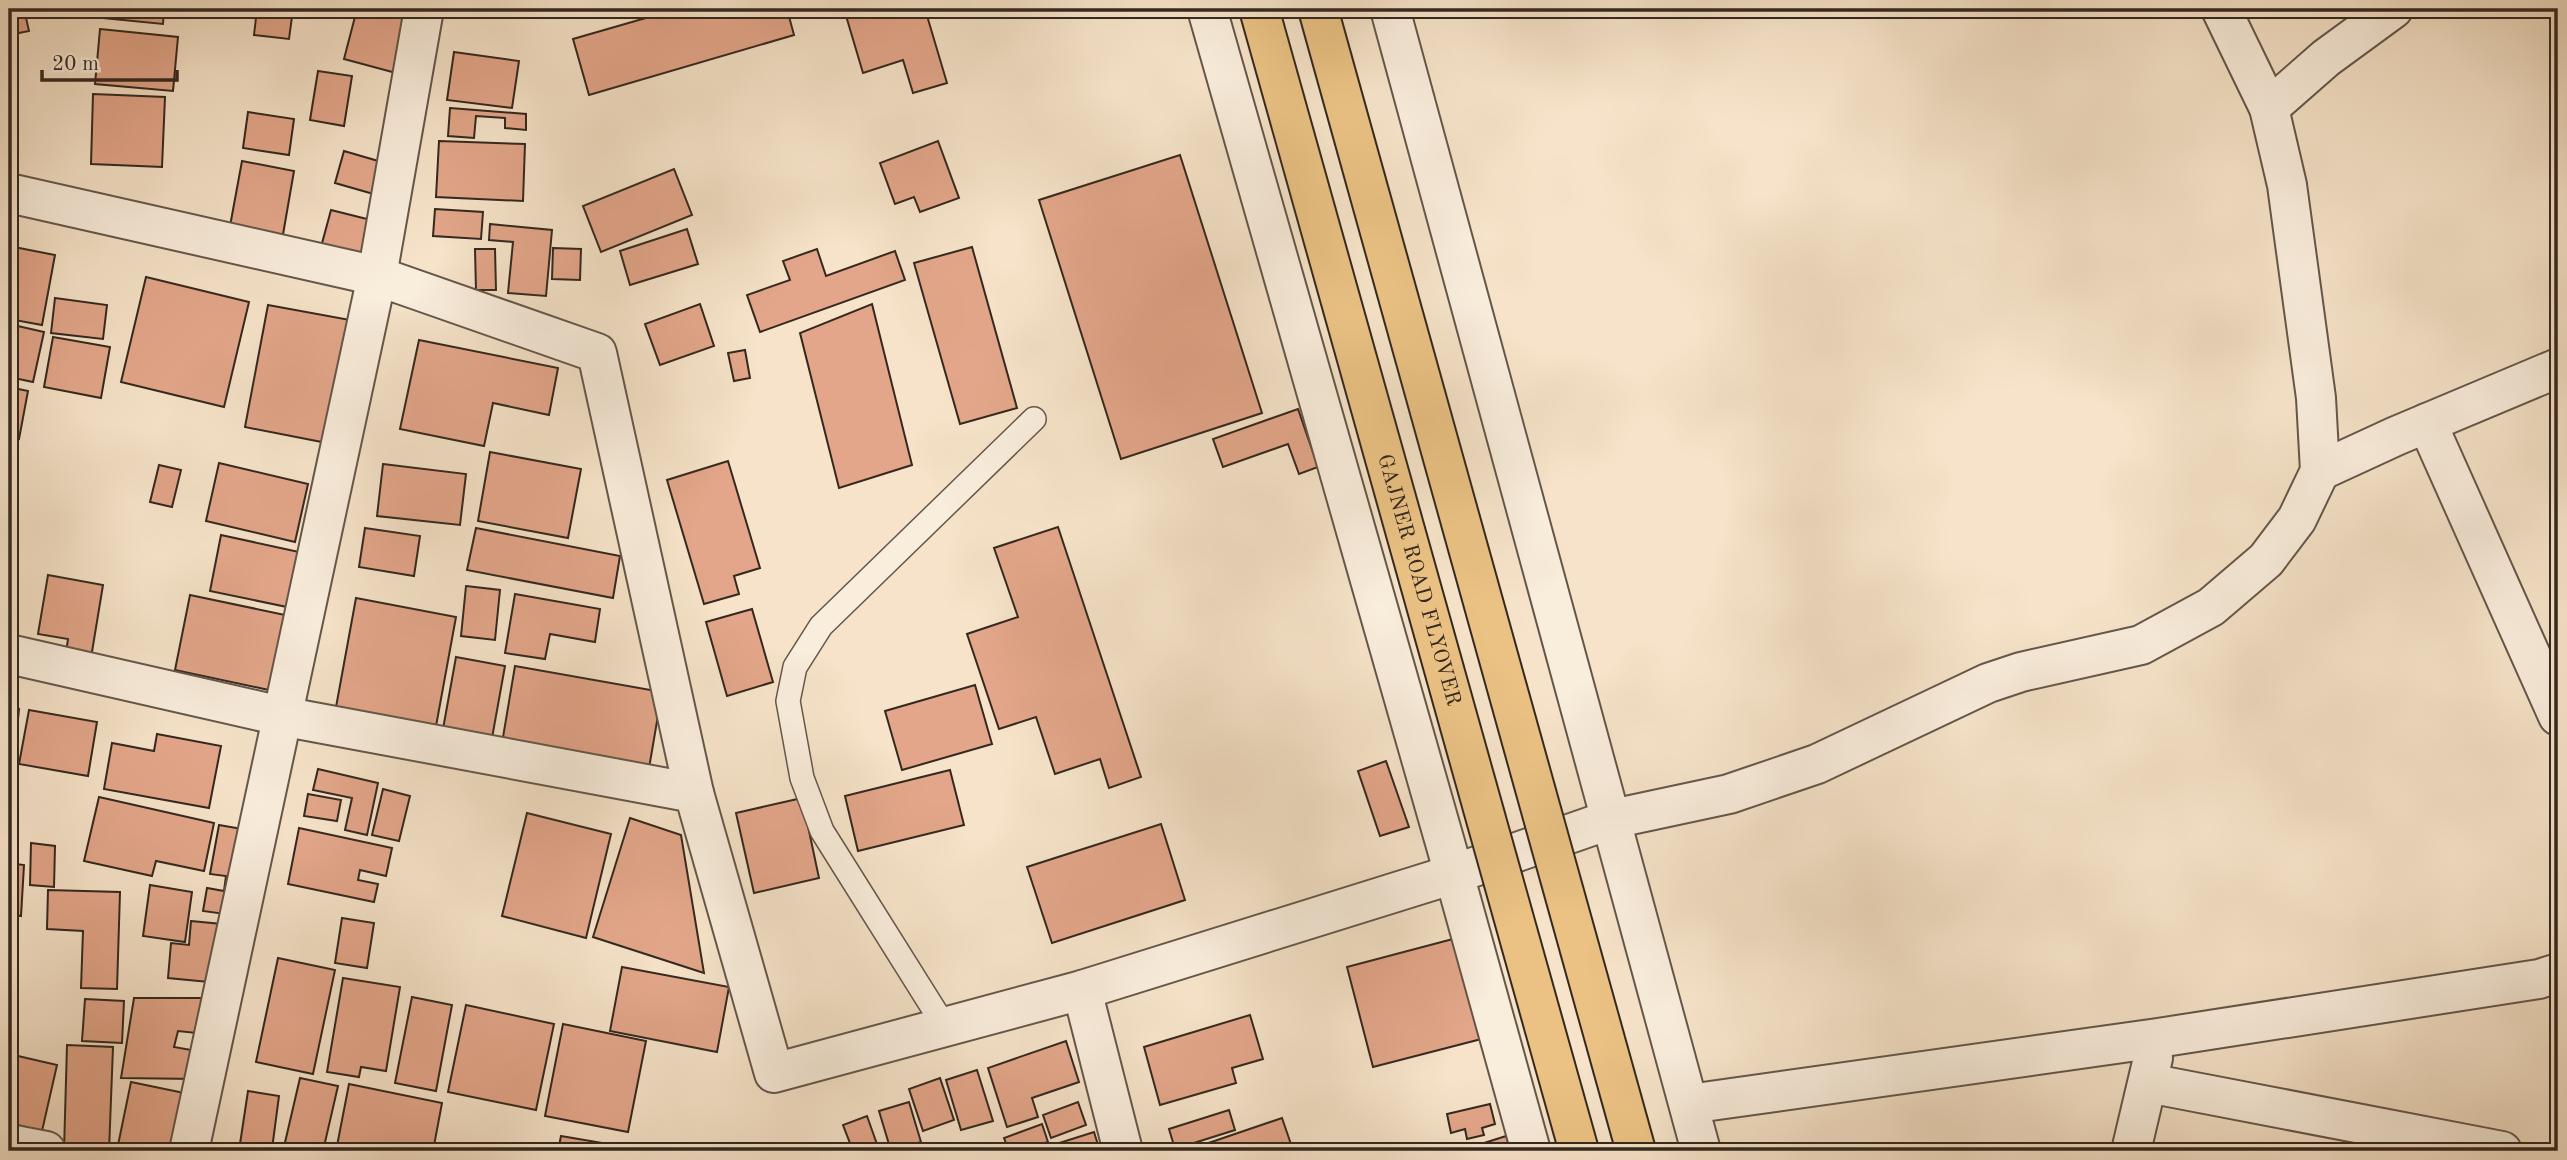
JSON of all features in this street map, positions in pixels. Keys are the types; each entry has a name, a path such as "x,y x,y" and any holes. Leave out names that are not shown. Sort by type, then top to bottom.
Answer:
{"main road":[{"name":"GAJNER ROAD FLYOVER","path":"1259,9 1579,1151"},
{"path":"1318,9 1636,1151"}],"street":[{"path":"189,1151 377,276 424,9"},
{"path":"1207,9 1531,1151"},
{"path":"1390,9 1701,1151"},
{"path":"9,193 377,276 597,353 694,793 774,1073 1082,990 1454,874 1612,819 1729,794 1817,764 1988,683 2021,672 2141,645 2211,607 2266,560 2297,519 2320,471 2316,398 2287,185 2269,108 2221,9"},
{"path":"2269,108 2326,58 2393,9"},
{"path":"2320,471 2558,368"},
{"path":"2427,423 2558,716"},
{"path":"9,654 281,716 694,793"},
{"path":"1689,1104 2158,1038 2539,979 2558,973"},
{"path":"1082,990 1123,1151"},
{"path":"2131,1151 2158,1038"},
{"path":"2148,1083 2502,1151"},
{"path":"9,1144 46,1151"}],"lane":[{"path":"945,1027 822,831 802,778 788,701 795,667 821,626 1034,419"}],"building":[{"path":"9,9 24,9 29,31 9,35"},
{"path":"83,9 164,9 163,24 83,16"},
{"path":"257,9 293,9 289,39 254,35"},
{"path":"293,9 323,9 323,13"},
{"path":"357,9 373,9 409,18 396,73 344,59"},
{"path":"677,9 738,9 739,14 756,9 787,9 794,35 589,95 573,39"},
{"path":"844,9 925,9 947,83 913,93 903,60 863,73"},
{"path":"100,29 178,37 173,91 95,84"},
{"path":"454,52 519,61 512,108 447,100"},
{"path":"318,71 352,76 344,126 310,120"},
{"path":"93,94 165,97 162,167 91,164"},
{"path":"450,108 526,114 526,130 505,128 505,118 476,116 474,138 448,136"},
{"path":"248,112 294,119 289,155 243,148"},
{"path":"439,141 525,144 523,201 436,197"},
{"path":"938,141 959,198 920,212 914,197 895,204 880,163"},
{"path":"344,151 392,165 384,197 335,183"},
{"path":"1180,155 1262,413 1121,459 1039,200"},
{"path":"242,161 294,171 281,246 228,237"},
{"path":"674,169 692,215 601,252 583,206"},
{"path":"435,209 483,212 481,239 433,236"},
{"path":"331,210 379,222 370,259 321,247"},
{"path":"490,224 552,230 546,296 508,293 513,242 489,240"},
{"path":"687,229 698,264 630,285 620,251"},
{"path":"9,246 55,255 42,325 9,319"},
{"path":"972,247 1017,408 960,424 914,263"},
{"path":"553,248 581,249 580,280 552,279"},
{"path":"475,249 495,249 496,290 476,290"},
{"path":"817,249 826,276 895,251 905,280 760,332 747,295 790,280 783,261"},
{"path":"146,277 249,302 224,407 121,382"},
{"path":"55,298 107,305 103,339 51,333"},
{"path":"700,304 714,346 660,365 645,324"},
{"path":"872,304 912,465 839,488 800,333"},
{"path":"268,305 350,320 327,443 245,427"},
{"path":"9,324 44,332 33,382 9,377"},
{"path":"53,337 110,347 101,398 44,387"},
{"path":"419,340 558,368 549,415 493,403 484,446 400,429"},
{"path":"745,350 750,378 734,381 728,353"},
{"path":"9,387 28,391 19,439 9,437"},
{"path":"1298,409 1318,467 1299,474 1288,444 1223,467 1213,439"},
{"path":"490,452 581,469 568,538 478,521"},
{"path":"728,461 760,568 734,576 739,594 704,604 667,480"},
{"path":"219,463 308,484 295,542 206,521"},
{"path":"383,464 466,474 460,525 377,516"},
{"path":"159,465 181,470 172,507 150,502"},
{"path":"1058,527 1141,777 1109,788 1100,759 1055,774 1036,717 999,729 967,634 1018,617 994,548"},
{"path":"365,528 420,536 414,576 359,567"},
{"path":"476,528 620,556 613,598 467,570"},
{"path":"221,535 299,552 287,607 210,591"},
{"path":"48,575 103,585 90,664 65,660 68,639 38,634"},
{"path":"466,586 500,590 495,640 461,636"},
{"path":"515,594 600,609 595,642 550,634 545,659 505,653"},
{"path":"190,595 285,615 269,690 175,670"},
{"path":"356,598 456,617 434,737 334,718"},
{"path":"752,609 773,682 727,696 706,622"},
{"path":"456,657 505,666 490,749 441,740"},
{"path":"515,666 662,692 647,780 500,755"},
{"path":"975,685 992,744 902,770 885,711"},
{"path":"9,708 19,709 12,780 9,779"},
{"path":"29,710 97,722 88,776 19,764"},
{"path":"157,734 221,746 209,808 104,789 112,743 154,751"},
{"path":"1386,761 1409,827 1380,836 1358,771"},
{"path":"318,769 378,783 367,835 345,830 352,798 313,790"},
{"path":"950,770 964,825 858,851 845,796"},
{"path":"383,789 410,796 399,841 372,835"},
{"path":"308,794 341,800 337,821 304,816"},
{"path":"99,797 214,823 204,871 156,861 152,876 84,861"},
{"path":"802,798 819,878 754,893 736,813"},
{"path":"527,813 611,834 586,938 502,916"},
{"path":"630,818 681,835 704,973 593,937"},
{"path":"1161,824 1185,900 1052,943 1027,867"},
{"path":"219,825 248,830 232,915 203,911 207,888 224,891 226,876 210,874"},
{"path":"299,828 392,848 386,876 360,870 358,880 378,884 374,902 288,884"},
{"path":"31,843 55,846 54,887 30,885"},
{"path":"9,863 24,865 21,916 9,914"},
{"path":"150,885 192,892 185,942 143,936"},
{"path":"48,890 120,892 117,989 81,988 83,931 47,929"},
{"path":"342,918 374,923 367,968 335,963"},
{"path":"191,921 232,925 219,983 168,978 171,943 189,945"},
{"path":"1468,935 1493,1036 1373,1067 1347,967"},
{"path":"278,958 335,970 313,1074 256,1062"},
{"path":"622,967 729,987 717,1052 610,1031"},
{"path":"343,978 400,987 386,1071 361,1067 359,1077 327,1072"},
{"path":"412,997 452,1005 436,1091 395,1083"},
{"path":"134,998 212,998 206,1034 178,1031 174,1047 197,1051 196,1079 121,1078"},
{"path":"85,999 124,1001 122,1043 82,1041"},
{"path":"466,1005 554,1024 536,1110 448,1092"},
{"path":"9,1012 16,1013 9,1060"},
{"path":"1250,1015 1263,1059 1232,1068 1236,1083 1160,1105 1144,1047"},
{"path":"563,1024 646,1041 628,1132 545,1116"},
{"path":"1066,1041 1079,1082 1032,1098 1038,1117 1007,1127 988,1068"},
{"path":"67,1045 113,1047 109,1151 64,1151"},
{"path":"18,1056 57,1065 42,1131 9,1123 9,1095"},
{"path":"977,1070 993,1121 961,1130 946,1080"},
{"path":"300,1078 338,1086 323,1151 283,1151"},
{"path":"940,1078 954,1120 923,1131 909,1089"},
{"path":"131,1082 189,1094 178,1151 117,1150"},
{"path":"349,1084 442,1103 433,1151 336,1151"},
{"path":"248,1091 279,1096 272,1149 240,1144"},
{"path":"909,1102 921,1142 891,1151 879,1111"},
{"path":"1078,1102 1086,1125 1051,1138 1043,1115"},
{"path":"1490,1104 1495,1124 1482,1128 1484,1135 1467,1139 1465,1129 1451,1133 1447,1114"},
{"path":"1229,1110 1235,1130 1175,1149 1169,1129"},
{"path":"867,1116 878,1147 853,1151 843,1125"},
{"path":"1282,1118 1293,1150 1185,1151"},
{"path":"1042,1124 1048,1142 1020,1151 1009,1151 1004,1138"},
{"path":"1094,1132 1099,1148 1089,1151 1034,1151"},
{"path":"561,1136 620,1146 619,1151 558,1151"},
{"path":"1506,1136 1511,1151 1459,1151"}]}
